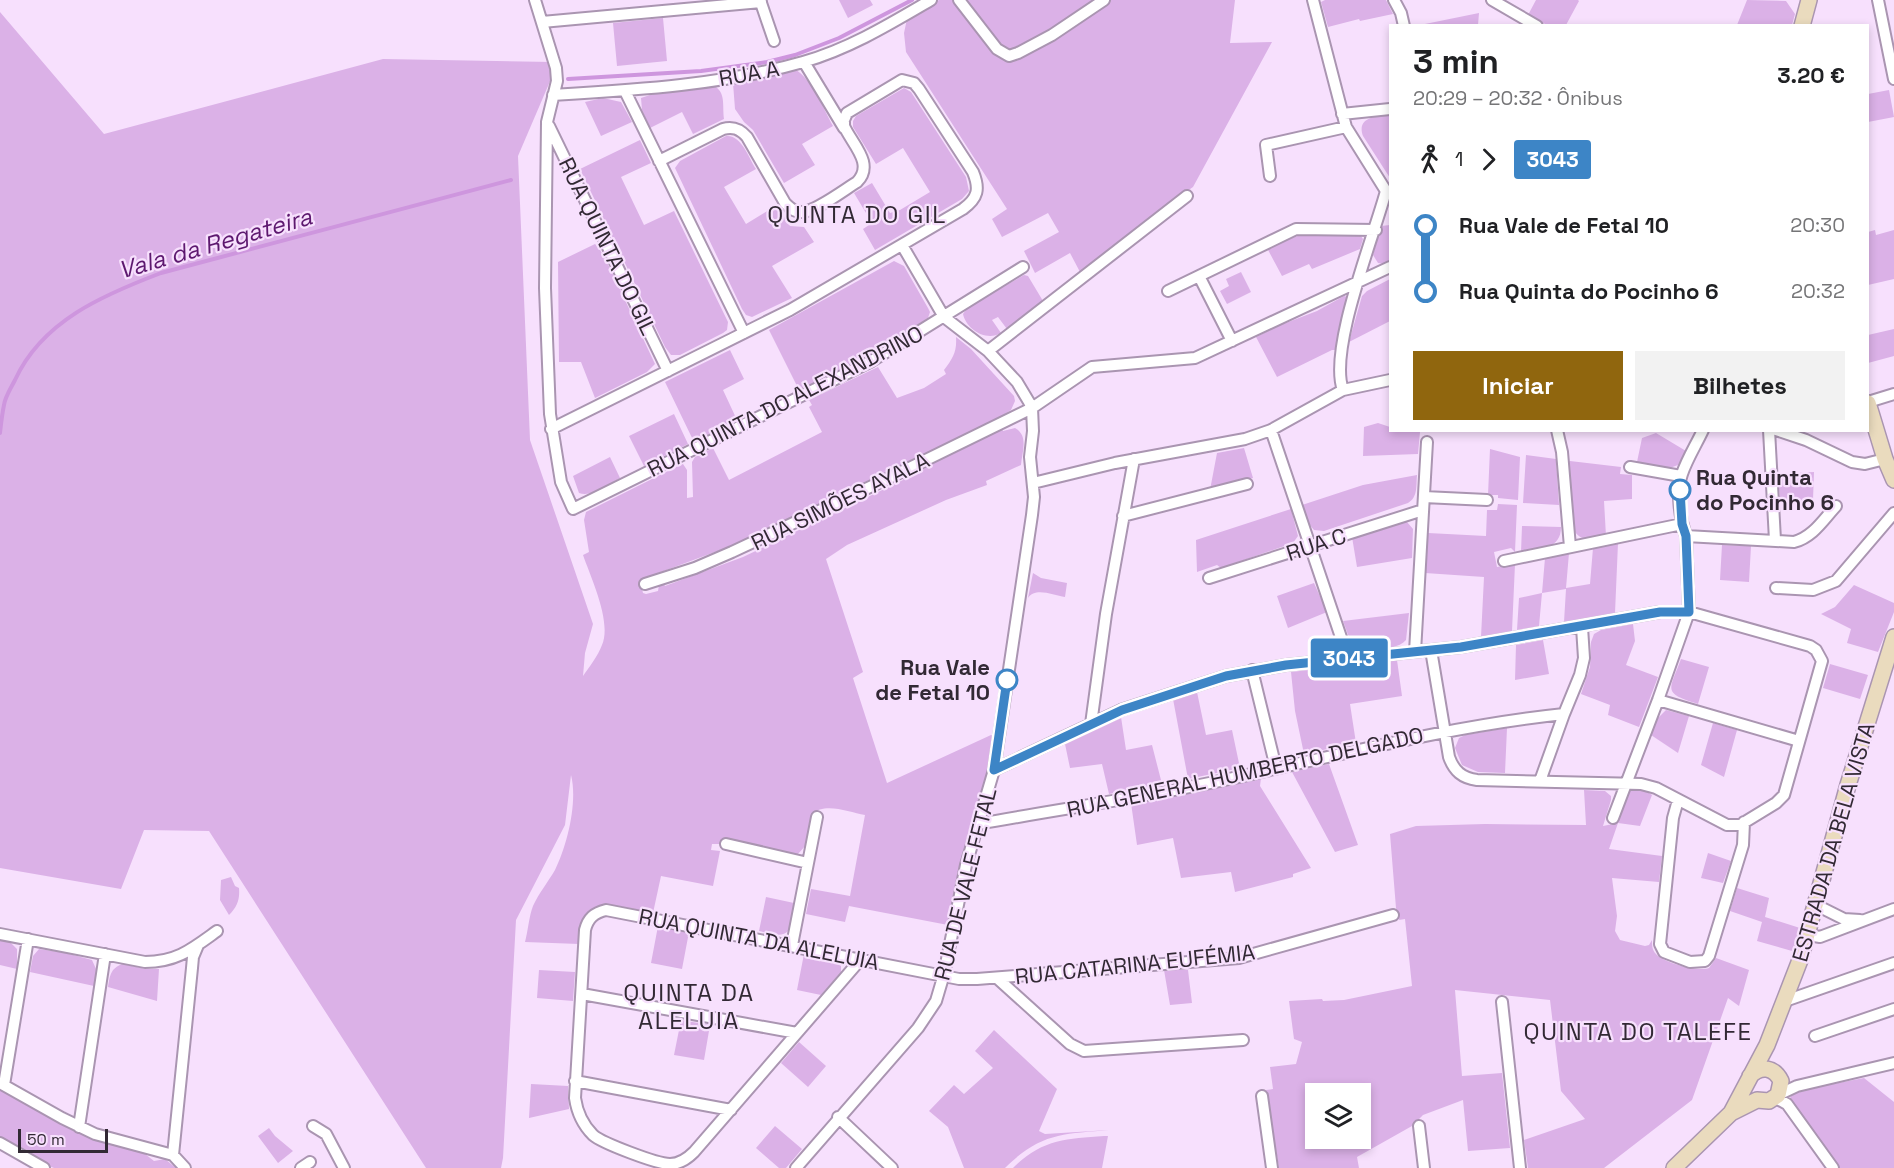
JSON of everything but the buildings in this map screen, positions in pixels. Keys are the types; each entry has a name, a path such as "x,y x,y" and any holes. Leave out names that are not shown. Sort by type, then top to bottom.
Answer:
{"street":[{"path":"535,0 556,68 557,81 548,122 545,288 551,429 790,310 972,203 978,194 978,183 974,172 919,89 909,81 896,82 847,113 844,120 847,133"},
{"name":"RUA A","path":"553,95 625,91 726,78 804,62 861,40 931,0"},
{"path":"959,0 997,49 1009,56 1018,54 1052,34 1104,0"},
{"path":"1313,0 1346,127 1388,191 1358,281 1341,348 1340,376 1343,390"},
{"path":"1395,0 1403,24"},
{"path":"1492,0 1532,24"},
{"path":"1803,24 1809,0"},
{"path":"1878,0 1894,80"},
{"path":"543,22 761,1 774,41"},
{"path":"659,161 729,127 742,131 747,137 785,203 791,209 801,212 811,209 857,182 864,176 863,160 804,62"},
{"path":"625,91 744,333"},
{"path":"1342,114 1389,109"},
{"name":"RUA QUINTA DO GIL","path":"548,122 668,371"},
{"path":"1270,176 1266,145 1346,127"},
{"path":"988,351 1187,196"},
{"path":"1168,291 1296,229 1376,230"},
{"path":"902,245 944,317 988,351 1024,392 1032,408"},
{"name":"RUA QUINTA DO ALEXANDRINO","path":"551,429 561,482 573,510 870,362 1023,267"},
{"name":"RUA SIMÕES AYALA","path":"645,584 695,568 732,552 1032,408 1092,368 1195,358 1389,267"},
{"path":"1199,276 1232,341"},
{"path":"1033,483 1134,459 1238,441 1271,430 1343,390 1389,380"},
{"path":"1869,402 1894,394"},
{"path":"1869,405 1885,459 1894,480"},
{"name":"RUA DE VALE FETAL","path":"796,1168 838,1117 918,1028 936,1001 944,974 966,865 994,770 1032,516 1033,483 1030,470 1032,408"},
{"path":"1271,430 1348,658"},
{"path":"1557,432 1562,452 1570,547"},
{"path":"1613,818 1689,612 1686,536 1682,524 1680,490 1681,476 1702,432"},
{"path":"1769,432 1775,540"},
{"path":"1782,432 1806,440 1852,462 1865,464 1885,459"},
{"path":"1415,652 1427,442"},
{"path":"1091,724 1098,668 1134,459"},
{"path":"1630,466 1681,476"},
{"path":"1123,516 1247,484"},
{"path":"1424,497 1487,500"},
{"path":"1686,536 1794,542 1811,534 1836,506"},
{"name":"RUA C","path":"1209,578 1423,510"},
{"path":"1776,588 1813,590 1836,581 1894,513"},
{"path":"1504,561 1682,524"},
{"path":"994,770 1091,724 1153,699 1252,670 1478,645 1660,612 1689,612 1810,646 1816,650 1821,656 1821,668 1784,795 1776,803 1744,822 1743,845 1709,956 1705,961 1690,962 1664,952 1660,944 1673,818 1678,800"},
{"path":"1540,781 1580,675 1584,658 1582,627"},
{"name":"ESTRADA DA BELA VISTA","path":"1731,1113 1767,1045 1808,935 1848,785 1894,637"},
{"path":"1431,650 1444,731 1564,714"},
{"path":"1252,670 1276,768"},
{"path":"1658,700 1799,741"},
{"name":"RUA GENERAL HUMBERTO DELGADO","path":"978,824 1227,779 1444,731 1451,764 1455,770 1467,778 1641,784 1656,788 1726,825 1735,826 1744,822"},
{"path":"792,945 817,817"},
{"path":"726,844 808,863"},
{"path":"1816,905 1854,921 1869,919"},
{"path":"1808,935 1820,937 1894,909"},
{"name":"RUA QUINTA DA ALELUIA","path":"582,994 585,930 589,919 606,910 944,974"},
{"name":"RUA CATARINA EUFÉMIA","path":"944,974 959,979 997,978 1239,958 1393,915"},
{"path":"1832,933 1838,924 1838,916"},
{"path":"0,934 145,962 161,962 179,957 217,931"},
{"path":"28,939 2,1084 79,1127 95,1134 173,1155 185,1168"},
{"path":"173,1155 193,957 198,945"},
{"path":"79,1127 105,954"},
{"path":"797,1034 582,994 575,1081 576,1107 583,1123 603,1142 664,1164 677,1163 690,1157 797,1034 861,959"},
{"path":"1785,1001 1894,963"},
{"path":"997,978 1070,1044 1084,1051 1243,1040"},
{"path":"1502,1002 1520,1168"},
{"path":"1815,1036 1894,1009"},
{"path":"1767,1045 1771,1070"},
{"path":"1674,1168 1731,1113 1756,1100 1769,1101 1797,1086 1894,1063"},
{"path":"1756,1100 1748,1090 1749,1078 1759,1069 1771,1070 1778,1075 1781,1081 1777,1096"},
{"path":"575,1081 731,1110"},
{"path":"1262,1096 1272,1168"},
{"path":"1777,1096 1787,1104 1833,1168"},
{"path":"838,1117 892,1168"},
{"path":"313,1126 326,1134 344,1168"},
{"path":"1419,1126 1424,1168"},
{"path":"0,1143 44,1168"}],"shaded area":[{"path":"839,0 870,0 873,5 848,18"},
{"path":"939,0 1235,0 1230,43 1272,42 1193,187 1080,272 1070,253 1035,273 1024,251 1059,232 1048,213 1002,237 992,219 1007,209 906,52 904,33 907,19"},
{"path":"1325,0 1386,0 1393,14 1328,27 1321,2"},
{"path":"1536,0 1579,1 1567,24 1545,24 1528,15"},
{"path":"1747,0 1786,1 1795,14 1792,24 1737,24"},
{"path":"0,12 104,134 383,59 552,62 554,72 518,156 530,440 593,624 585,653 583,676 598,653 604,635 599,600 583,555 589,552 584,520 586,512 683,464 687,470 687,498 693,497 692,462 695,457 713,448 729,480 822,432 809,407 812,405 809,400 878,367 897,398 924,388 946,374 944,370 954,355 956,337 971,349 1014,396 1015,401 1011,410 997,419 731,546 645,578 641,585 643,593 658,591 659,585 663,582 665,586 743,557 903,480 902,476 1002,429 1003,431 1015,428 1019,431 1024,445 1021,465 986,481 987,485 946,500 847,545 826,559 863,672 853,678 887,783 991,735 994,736 989,768 961,868 948,925 849,906 845,922 806,914 811,889 850,896 865,815 830,808 817,810 812,814 807,844 797,855 730,839 720,844 712,844 711,850 720,851 713,886 661,876 653,913 613,905 603,906 587,915 579,944 525,942 533,906 555,870 564,849 572,811 571,775 565,825 516,920 501,1168 426,1168 209,831 144,830 121,889 0,868"},
{"path":"1479,13 1478,24 1425,24"},
{"path":"663,18 667,61 617,66 613,23"},
{"path":"791,68 804,76 810,84 833,126 802,144 815,165 784,183 753,130 735,109 733,83"},
{"path":"710,84 721,94 724,119 693,134 682,112 650,128 642,110 641,98 656,93"},
{"path":"904,88 911,92 966,177 969,191 962,199 875,250 863,229 872,223 854,193 872,183 890,213 900,210 930,192 903,148 876,164 853,127 853,121 856,116"},
{"path":"1889,90 1894,117 1869,122 1869,94"},
{"path":"603,98 621,102 632,122 601,136 585,102"},
{"path":"1389,115 1389,176 1363,136 1362,130 1365,121"},
{"path":"726,136 731,136 740,143 756,169 724,187 746,224 777,205 790,226 804,227 814,242 772,266 792,298 752,317 746,315 742,309 675,168 680,161"},
{"path":"640,140 651,163 621,177 644,225 674,211 728,322 727,330 723,333 680,355 671,355 665,347 580,169"},
{"path":"1389,225 1389,261 1384,264 1378,263 1373,255 1381,226"},
{"path":"1875,230 1876,235 1894,230 1894,279 1869,285 1869,232"},
{"path":"1344,233 1361,236 1363,239 1360,249 1312,269 1309,264 1282,276 1267,248 1300,235"},
{"path":"595,244 610,268 655,364 647,372 595,398 581,362 559,362 558,262"},
{"path":"894,261 904,266 930,312 928,318 870,354 799,390 769,330"},
{"path":"1241,272 1251,292 1227,304 1220,291 1229,286 1226,279"},
{"path":"1024,275 1028,276 1043,301 1007,329 998,317 992,320 1001,333 995,335 983,335 968,325 963,314 968,307"},
{"path":"1389,280 1389,322 1349,342 1362,296"},
{"path":"1344,296 1348,297 1336,353 1332,350 1277,377 1256,337 1317,311"},
{"path":"1894,329 1894,356 1869,363 1869,335"},
{"path":"730,350 744,379 723,390 737,420 694,442 665,382"},
{"path":"674,414 688,444 644,466 629,436"},
{"path":"1378,423 1389,427 1389,432 1420,432 1418,454 1363,456 1364,427"},
{"path":"1656,433 1686,451 1678,465 1670,468 1637,462 1642,438"},
{"path":"1244,448 1253,478 1210,490 1217,453"},
{"path":"1490,449 1520,457 1518,500 1488,495"},
{"path":"1526,455 1556,459 1559,505 1523,503"},
{"path":"610,457 620,478 589,494 579,493 573,476"},
{"path":"1568,462 1621,467 1620,474 1632,475 1632,499 1604,501 1606,536 1585,539 1575,532"},
{"path":"1814,472 1813,500 1780,502 1778,474"},
{"path":"1417,475 1415,494 1408,503 1324,531 1314,530 1308,523 1302,505 1363,485"},
{"path":"1498,504 1517,505 1515,552 1511,548 1494,552 1497,567 1515,564 1512,631 1481,637 1484,577 1425,573 1428,533 1486,536 1487,510 1497,510"},
{"path":"1291,509 1298,536 1293,543 1221,568 1217,565 1197,572 1196,540"},
{"path":"1402,521 1407,522 1413,529 1412,558 1357,567 1352,537"},
{"path":"1522,526 1561,527 1560,535 1548,547 1521,552"},
{"path":"1618,543 1615,613 1564,622 1566,589 1542,593 1545,558 1569,553 1566,588 1590,584 1593,548"},
{"path":"1722,545 1751,546 1749,582 1720,580"},
{"path":"1033,573 1041,578 1067,583 1065,597 1040,592 1028,598"},
{"path":"1314,583 1327,612 1288,628 1277,596"},
{"path":"1854,585 1894,603 1894,612 1878,652 1847,643 1851,629 1821,614 1835,607"},
{"path":"1542,593 1539,626 1517,630 1519,598"},
{"path":"1409,613 1406,640 1397,646 1383,649 1357,649 1351,643 1343,621"},
{"path":"1633,624 1635,641 1626,665 1658,677 1639,727 1608,715 1610,705 1581,694 1590,667 1591,642 1594,634 1601,630"},
{"path":"1543,640 1549,674 1515,680 1516,645"},
{"path":"1681,659 1709,667 1698,704 1678,697 1672,689"},
{"path":"1397,660 1402,696 1350,704 1356,743 1304,754 1295,711 1291,672"},
{"path":"1830,664 1868,675 1860,699 1823,688"},
{"path":"1197,692 1206,735 1232,730 1240,768 1188,779 1173,699"},
{"path":"1666,710 1689,716 1678,753 1651,735 1658,718"},
{"path":"1121,717 1126,750 1152,745 1162,784 1109,794 1102,764 1070,768 1065,744"},
{"path":"1713,723 1737,730 1724,777 1701,765"},
{"path":"1507,728 1505,773 1478,772 1462,765 1455,748 1459,738"},
{"path":"1329,764 1358,845 1335,852 1292,772"},
{"path":"1261,778 1260,786 1311,868 1293,874 1293,877 1235,892 1231,872 1181,878 1173,838 1137,845 1131,803"},
{"path":"1584,790 1605,791 1611,796 1611,800 1603,826 1618,823 1609,849 1662,856 1659,882 1612,878 1617,916 1615,931 1620,940 1645,946 1649,945 1652,940 1656,954 1666,961 1681,966 1697,969 1709,968 1716,958 1749,970 1739,1006 1728,998 1692,1100 1604,1168 1528,1168 1524,1140 1585,1119 1561,1091 1550,1000 1455,990 1462,1076 1502,1073 1510,1148 1468,1151 1463,1100 1423,1115 1412,1126 1357,1157 1359,1168 1279,1168 1266,1090 1273,1089 1270,1067 1296,1064 1302,1042 1294,1039 1289,1001 1344,1000 1412,986 1405,919 1399,920 1396,908 1390,834 1416,826 1586,825"},
{"path":"1630,791 1646,791 1652,795 1640,826 1618,823"},
{"path":"1708,853 1731,861 1723,883 1701,878"},
{"path":"231,877 235,886 239,888 239,896 236,906 229,915 220,900 221,880"},
{"path":"1737,888 1769,898 1765,917 1800,928 1792,951 1757,941 1762,922 1730,911"},
{"path":"766,897 794,903 789,930 786,933 775,935 759,931"},
{"path":"658,926 689,932 682,969 651,963"},
{"path":"0,940 10,942 17,949 17,969 0,965"},
{"path":"39,949 92,960 96,969 94,986 30,972 33,956"},
{"path":"804,954 837,961 841,966 841,972 821,995 797,990"},
{"path":"122,964 159,969 157,1001 108,987 113,971"},
{"path":"539,970 575,972 573,1001 537,998"},
{"path":"1164,970 1188,970 1192,1003 1170,1005"},
{"path":"681,1020 710,1025 704,1060 674,1055"},
{"path":"994,1030 1057,1089 1039,1131 1045,1134 1109,1130 1053,1137 1030,1148 1005,1168 964,1168 948,1127 929,1111 954,1085 964,1094 993,1068 975,1051"},
{"path":"799,1042 826,1066 808,1087 781,1063"},
{"path":"1864,1078 1894,1102 1894,1168 1827,1168 1790,1099 1791,1096 1802,1090"},
{"path":"531,1084 568,1086 569,1109 529,1118"},
{"path":"0,1089 76,1132 140,1150 154,1161 165,1159 176,1168 54,1168 49,1166 0,1137"},
{"path":"775,1126 802,1149 786,1168 779,1168 756,1148"},
{"path":"269,1128 293,1151 278,1163 258,1136"},
{"path":"1108,1136 1102,1168 1013,1168 1034,1151 1055,1142"}],"waterway":[{"name":"Vala da Regateira","path":"568,79 701,71 767,62 795,55 839,38 912,0"},
{"name":"Vala da Regateira","path":"0,433 6,399 27,359 41,341 58,326 96,301 161,273 511,180"}],"bus line":[{"name":"3043","path":"1007,680 994,770 1122,710 1195,685 1252,670 1461,647 1660,612 1689,612 1686,536 1682,524 1680,490"}],"place":[{"name":"Rua Quinta do Pocinho 6","path":"1680,490"},
{"name":"Rua Vale de Fetal 10","path":"1007,680"}],"district":[{"name":"QUINTA DO GIL","path":"857,214"},
{"name":"QUINTA DA ALELUIA","path":"689,1006"},
{"name":"QUINTA DO TALEFE","path":"1638,1031"}]}
